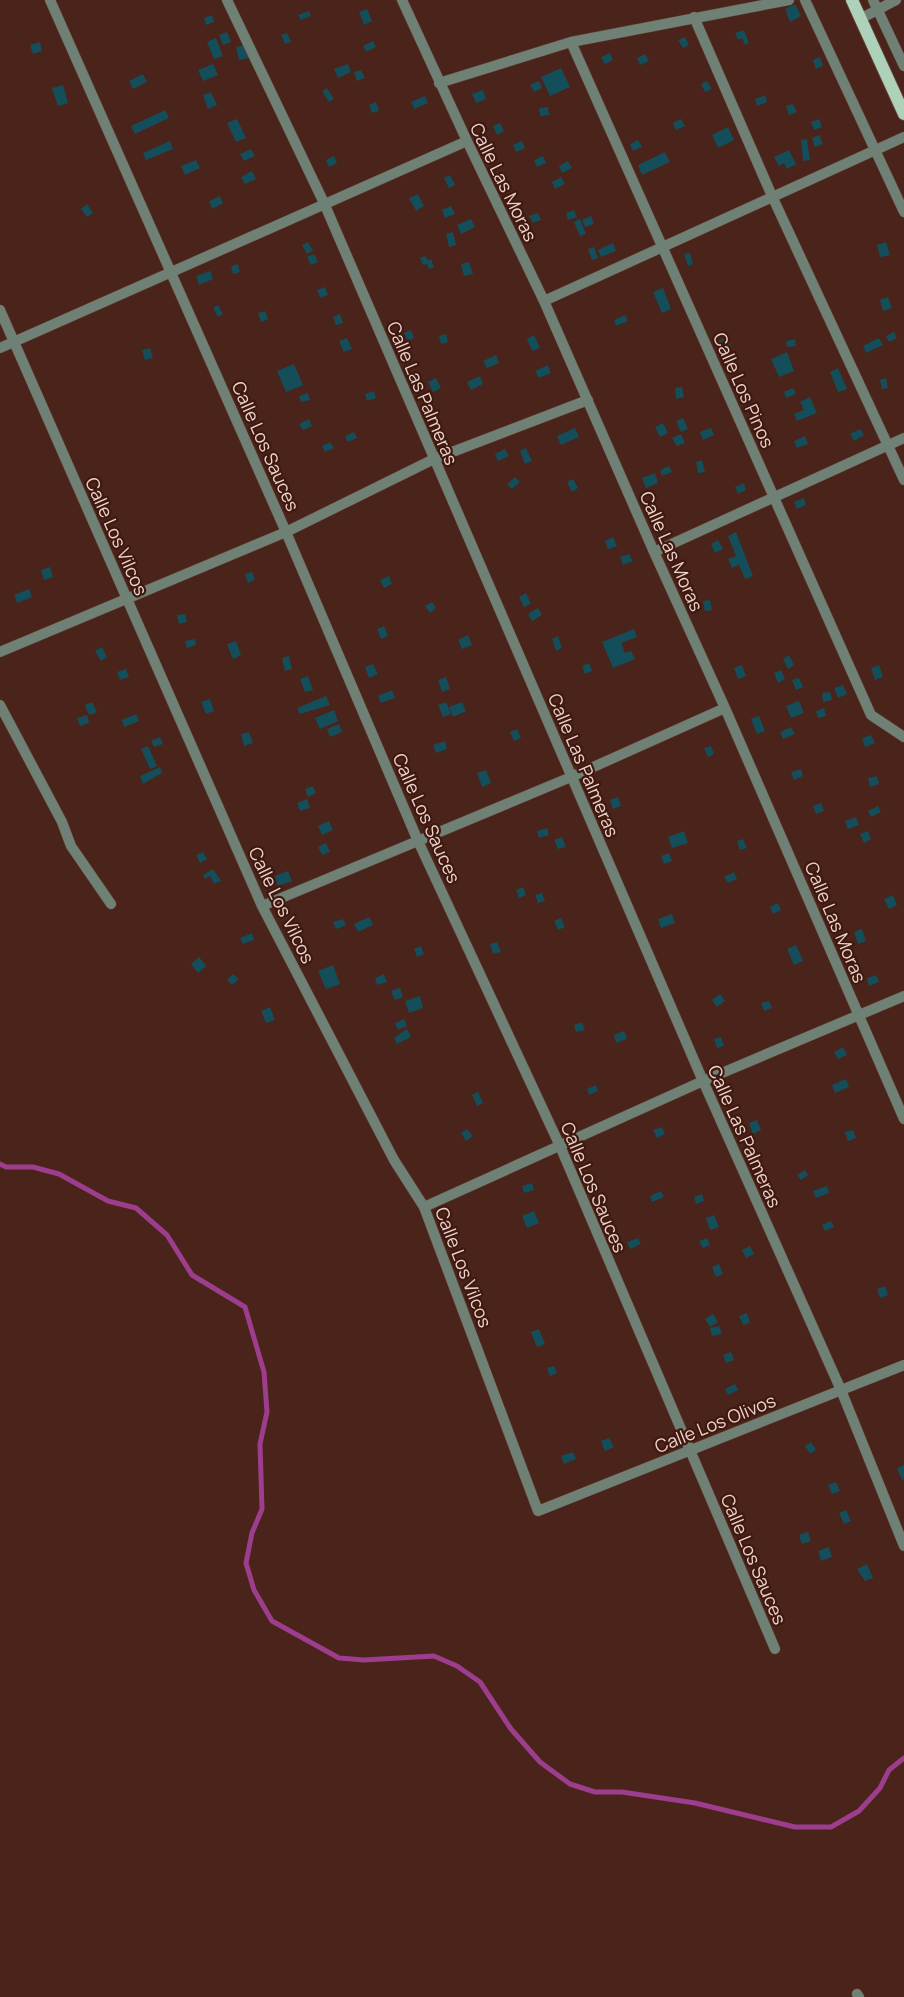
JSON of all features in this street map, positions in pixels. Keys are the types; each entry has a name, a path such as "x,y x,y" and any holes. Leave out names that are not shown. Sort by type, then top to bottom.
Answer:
{"main road":[{"path":"852,0 904,114"}],"street":[{"name":"Calle Los Sauces","path":"50,0 286,532 418,841 560,1146 775,1649"},
{"name":"Calle Las Palmeras","path":"227,0 324,203 702,1081 841,1390 904,1546"},
{"name":"Calle Las Moras","path":"402,0 466,142 544,301 725,708 904,1119"},
{"path":"439,82 571,42 789,0"},
{"path":"805,0 904,212"},
{"path":"860,19 875,5 896,0"},
{"path":"875,5 904,66"},
{"path":"694,17 772,196 904,480"},
{"name":"Calle Los Pinos","path":"571,42 871,715 904,737"},
{"path":"544,301 904,137"},
{"path":"0,348 324,203 466,142"},
{"name":"Calle Los Vilcos","path":"0,310 262,906 394,1160 424,1207 538,1510"},
{"path":"0,652 286,532 434,459 588,400"},
{"path":"654,552 904,438"},
{"path":"0,705 62,822 71,846 111,904"},
{"path":"262,906 571,777 725,708"},
{"path":"424,1207 702,1081 904,996"},
{"name":"Calle Los Olivos","path":"538,1510 904,1365"}],"building":[{"path":"795,4 801,16 790,22 785,9"},
{"path":"367,9 372,21 364,25 359,12"},
{"path":"309,11 311,16 301,20 298,15"},
{"path":"212,15 214,22 206,25 204,18"},
{"path":"744,30 749,43 745,45 742,38 738,40 735,33"},
{"path":"227,32 231,42 223,45 219,35"},
{"path":"287,33 291,42 285,44 281,35"},
{"path":"685,37 689,45 683,48 678,40"},
{"path":"216,38 223,56 214,59 207,42"},
{"path":"373,41 376,47 366,52 363,46"},
{"path":"40,42 42,51 33,54 30,45"},
{"path":"245,45 249,58 239,60 236,47"},
{"path":"610,53 613,60 605,64 601,57"},
{"path":"645,54 649,61 640,65 637,58"},
{"path":"820,57 823,66 816,69 813,60"},
{"path":"213,64 218,75 203,81 198,70"},
{"path":"348,64 351,72 338,78 334,69"},
{"path":"561,68 570,87 550,96 541,77"},
{"path":"361,70 365,78 357,81 354,72"},
{"path":"143,74 147,82 133,89 129,81"},
{"path":"539,81 542,88 534,92 530,85"},
{"path":"707,81 712,89 705,92 701,84"},
{"path":"63,85 68,103 58,106 52,88"},
{"path":"327,88 334,99 329,102 322,91"},
{"path":"483,90 486,99 476,103 472,94"},
{"path":"211,92 217,105 208,109 203,95"},
{"path":"765,95 767,102 757,106 755,99"},
{"path":"425,96 428,103 414,109 411,102"},
{"path":"376,102 379,111 372,113 369,105"},
{"path":"793,104 797,112 789,115 786,106"},
{"path":"548,107 549,115 540,116 539,108"},
{"path":"165,110 169,118 135,134 131,126"},
{"path":"237,119 246,138 236,142 227,123"},
{"path":"681,119 685,126 676,130 673,123"},
{"path":"819,119 822,127 814,130 811,122"},
{"path":"500,123 504,131 497,135 493,126"},
{"path":"728,127 734,140 718,148 712,135"},
{"path":"819,135 823,144 815,147 812,138"},
{"path":"807,139 810,160 803,161 801,140"},
{"path":"638,140 642,147 633,151 630,144"},
{"path":"170,141 173,149 146,160 143,153"},
{"path":"522,141 525,148 516,152 513,145"},
{"path":"251,149 255,156 244,161 240,154"},
{"path":"789,150 796,164 787,169 784,163 779,166 774,157"},
{"path":"665,152 670,162 642,175 638,165"},
{"path":"334,156 337,163 329,167 326,160"},
{"path":"543,156 546,163 537,167 534,160"},
{"path":"196,160 200,168 185,175 181,166"},
{"path":"568,161 572,168 562,173 559,166"},
{"path":"252,171 256,179 245,184 241,177"},
{"path":"450,175 455,185 449,188 444,178"},
{"path":"561,177 565,184 555,189 552,182"},
{"path":"418,194 424,206 416,211 409,198"},
{"path":"220,196 223,203 212,209 209,201"},
{"path":"87,204 93,213 87,217 81,209"},
{"path":"451,206 455,214 445,218 442,210"},
{"path":"574,210 577,217 568,220 566,213"},
{"path":"538,213 541,220 533,223 529,216"},
{"path":"591,216 594,224 585,227 582,220"},
{"path":"471,219 475,227 461,234 457,225"},
{"path":"580,219 586,234 580,236 574,222"},
{"path":"453,232 456,245 449,247 446,234"},
{"path":"308,242 313,251 307,254 302,245"},
{"path":"886,242 890,255 880,257 877,245"},
{"path":"613,243 616,251 601,257 598,250"},
{"path":"594,247 598,258 592,260 588,249"},
{"path":"690,253 693,264 688,266 684,254"},
{"path":"314,254 318,262 311,265 307,257"},
{"path":"425,256 428,260 431,259 434,267 429,269 427,264 423,265 420,258"},
{"path":"469,262 473,274 464,276 461,264"},
{"path":"238,264 240,272 233,274 231,266"},
{"path":"210,271 213,279 199,285 196,276"},
{"path":"325,287 328,295 320,298 317,290"},
{"path":"663,288 671,309 662,313 653,292"},
{"path":"888,297 892,308 883,311 880,300"},
{"path":"218,305 223,314 218,317 213,308"},
{"path":"265,311 268,319 261,322 258,313"},
{"path":"340,314 343,323 336,325 333,317"},
{"path":"625,315 628,321 616,326 614,320"},
{"path":"411,330 414,338 408,341 404,333"},
{"path":"894,332 897,338 889,342 886,336"},
{"path":"446,334 448,342 441,344 439,336"},
{"path":"534,335 540,348 532,351 527,339"},
{"path":"347,338 352,349 344,352 339,341"},
{"path":"727,338 731,347 723,350 719,341"},
{"path":"879,338 883,345 866,353 863,346"},
{"path":"795,339 796,346 787,347 786,341"},
{"path":"150,348 153,358 145,360 142,350"},
{"path":"787,352 794,371 779,377 771,359"},
{"path":"496,355 499,363 487,368 483,361"},
{"path":"294,364 303,385 286,392 277,371"},
{"path":"548,365 551,373 539,378 535,371"},
{"path":"838,368 847,389 838,392 830,372"},
{"path":"480,376 483,384 471,390 467,382"},
{"path":"436,378 441,388 433,392 428,382"},
{"path":"886,378 888,388 882,389 880,380"},
{"path":"682,387 684,397 676,399 675,388"},
{"path":"793,388 796,394 786,398 784,392"},
{"path":"374,391 376,398 367,401 365,394"},
{"path":"308,393 310,400 301,402 299,396"},
{"path":"810,397 817,413 797,421 794,414 804,410 800,402"},
{"path":"683,418 688,429 681,432 676,421"},
{"path":"309,419 312,426 303,430 299,424"},
{"path":"663,423 668,433 660,437 655,427"},
{"path":"575,428 579,437 561,445 557,436"},
{"path":"711,428 714,435 703,440 700,432"},
{"path":"860,429 864,435 854,441 850,434"},
{"path":"354,432 357,438 348,442 345,436"},
{"path":"681,434 685,443 677,446 672,438"},
{"path":"805,436 808,444 797,448 794,441"},
{"path":"330,442 334,448 325,452 322,446"},
{"path":"526,448 532,461 525,464 520,451"},
{"path":"505,449 509,456 498,461 495,454"},
{"path":"702,460 705,472 698,473 696,462"},
{"path":"669,466 672,472 662,476 660,470"},
{"path":"655,473 658,483 646,488 642,478"},
{"path":"515,477 520,482 512,489 507,484"},
{"path":"573,479 578,488 572,492 567,482"},
{"path":"744,483 746,490 738,494 735,487"},
{"path":"804,498 806,505 797,509 794,502"},
{"path":"736,532 753,576 745,579 739,565 732,568 728,559 736,556 728,536"},
{"path":"613,537 617,546 608,549 605,541"},
{"path":"718,540 723,549 715,553 711,544"},
{"path":"629,554 633,561 623,565 620,557"},
{"path":"50,567 53,577 44,580 41,570"},
{"path":"252,572 255,580 248,583 245,574"},
{"path":"389,576 392,584 384,588 380,580"},
{"path":"29,589 32,597 17,603 14,595"},
{"path":"526,593 531,604 524,607 519,597"},
{"path":"710,600 712,610 705,611 703,601"},
{"path":"432,602 436,608 430,613 425,606"},
{"path":"538,608 542,615 532,621 528,614"},
{"path":"185,614 187,622 179,624 177,615"},
{"path":"384,626 388,636 381,639 377,629"},
{"path":"634,629 637,637 621,643 625,653 631,651 635,659 613,668 602,642"},
{"path":"468,635 472,645 462,649 458,640"},
{"path":"558,636 562,648 556,651 552,639"},
{"path":"195,639 196,645 187,648 185,641"},
{"path":"236,641 241,655 233,659 227,644"},
{"path":"102,647 107,657 101,661 95,651"},
{"path":"789,655 794,665 788,669 783,659"},
{"path":"289,656 292,669 285,671 282,658"},
{"path":"589,663 592,671 585,674 582,666"},
{"path":"373,664 378,674 369,678 365,667"},
{"path":"742,665 746,676 738,679 734,668"},
{"path":"879,665 883,677 875,680 871,668"},
{"path":"126,669 129,677 120,680 117,672"},
{"path":"781,670 785,679 778,683 774,673"},
{"path":"308,676 313,690 305,692 300,679"},
{"path":"446,677 450,689 442,692 438,680"},
{"path":"799,678 803,687 796,690 792,680"},
{"path":"843,685 847,694 838,698 834,688"},
{"path":"392,690 395,698 381,703 378,696"},
{"path":"830,692 832,700 823,702 822,693"},
{"path":"326,696 330,705 300,714 297,708"},
{"path":"210,699 214,711 206,714 201,702"},
{"path":"799,701 804,713 791,718 786,706"},
{"path":"92,702 97,712 89,715 85,705"},
{"path":"446,702 451,714 443,717 438,705"},
{"path":"462,702 466,711 453,717 449,707"},
{"path":"824,708 826,716 818,718 816,711"},
{"path":"334,710 338,721 320,729 315,718"},
{"path":"136,714 139,721 124,727 122,720"},
{"path":"87,715 89,723 80,726 77,718"},
{"path":"759,716 765,731 757,734 751,719"},
{"path":"339,724 342,732 330,737 327,729"},
{"path":"791,727 795,734 783,739 780,732"},
{"path":"517,729 521,738 514,741 510,732"},
{"path":"249,732 253,743 244,746 241,734"},
{"path":"871,735 875,743 865,747 862,738"},
{"path":"160,737 163,744 154,747 151,741"},
{"path":"445,741 447,749 436,753 433,745"},
{"path":"148,746 157,766 150,769 141,749"},
{"path":"711,746 714,754 708,757 704,748"},
{"path":"160,767 162,773 143,784 140,776"},
{"path":"801,769 803,776 794,780 791,772"},
{"path":"486,770 491,783 482,787 477,773"},
{"path":"877,776 879,784 870,787 868,778"},
{"path":"313,786 316,793 308,797 305,789"},
{"path":"618,797 621,806 613,809 610,800"},
{"path":"307,799 310,808 300,811 297,803"},
{"path":"821,803 824,811 816,814 813,806"},
{"path":"878,806 881,812 871,817 868,811"},
{"path":"856,817 859,825 848,829 845,821"},
{"path":"329,821 333,830 322,835 318,826"},
{"path":"547,828 549,835 539,838 537,831"},
{"path":"684,831 688,843 672,848 668,837"},
{"path":"868,831 871,839 864,843 860,834"},
{"path":"562,837 566,847 558,849 554,840"},
{"path":"743,839 747,848 740,850 737,841"},
{"path":"326,843 330,852 322,855 318,847"},
{"path":"203,852 207,859 200,863 196,855"},
{"path":"669,853 672,861 664,864 661,856"},
{"path":"213,869 221,881 214,884 210,876 205,879 203,875"},
{"path":"288,871 292,881 278,886 275,876"},
{"path":"734,872 737,879 728,883 724,877"},
{"path":"523,887 526,895 519,898 516,890"},
{"path":"542,893 545,901 538,903 535,895"},
{"path":"893,895 897,905 889,909 884,899"},
{"path":"778,903 781,910 773,914 770,907"},
{"path":"672,914 675,923 661,928 658,919"},
{"path":"369,917 373,925 358,932 354,924"},
{"path":"561,918 565,927 558,930 554,921"},
{"path":"343,919 346,925 336,929 333,922"},
{"path":"862,929 866,941 858,944 854,932"},
{"path":"252,933 254,940 243,944 240,938"},
{"path":"497,942 501,952 493,954 490,944"},
{"path":"796,945 803,961 794,965 787,949"},
{"path":"421,946 424,954 417,957 414,949"},
{"path":"199,957 206,966 198,973 191,964"},
{"path":"333,965 340,984 326,989 318,971"},
{"path":"233,974 239,979 232,985 227,980"},
{"path":"384,974 387,982 377,985 375,978"},
{"path":"876,975 879,982 869,986 867,978"},
{"path":"400,988 403,997 395,1000 391,991"},
{"path":"720,994 725,1001 717,1007 712,1000"},
{"path":"420,996 423,1008 409,1013 405,1001"},
{"path":"769,1001 772,1008 764,1011 761,1003"},
{"path":"270,1007 275,1020 266,1023 261,1011"},
{"path":"404,1019 407,1026 398,1030 395,1023"},
{"path":"582,1022 585,1030 576,1032 574,1025"},
{"path":"407,1029 411,1037 397,1044 394,1038"},
{"path":"624,1031 627,1039 616,1043 614,1035"},
{"path":"721,1037 724,1046 717,1048 714,1039"},
{"path":"843,1047 847,1055 838,1059 834,1052"},
{"path":"846,1079 849,1087 835,1093 832,1085"},
{"path":"596,1085 598,1091 589,1095 587,1089"},
{"path":"478,1092 483,1103 477,1106 472,1095"},
{"path":"757,1120 761,1130 753,1134 749,1123"},
{"path":"662,1127 665,1134 657,1138 653,1130"},
{"path":"467,1129 473,1136 466,1141 461,1133"},
{"path":"853,1130 856,1138 848,1141 845,1132"},
{"path":"805,1170 808,1175 801,1180 797,1175"},
{"path":"532,1183 534,1190 524,1193 522,1186"},
{"path":"827,1186 829,1193 816,1198 813,1191"},
{"path":"661,1191 664,1197 652,1202 650,1196"},
{"path":"702,1194 704,1201 696,1204 694,1197"},
{"path":"534,1211 539,1223 527,1228 522,1216"},
{"path":"714,1215 719,1227 710,1230 706,1218"},
{"path":"831,1221 834,1227 825,1231 822,1225"},
{"path":"638,1238 641,1244 630,1249 627,1242"},
{"path":"707,1238 710,1245 703,1248 699,1241"},
{"path":"750,1246 754,1254 746,1258 742,1250"},
{"path":"719,1264 723,1274 716,1277 712,1267"},
{"path":"885,1286 888,1295 880,1298 877,1289"},
{"path":"747,1313 750,1323 743,1325 739,1316"},
{"path":"713,1314 718,1322 710,1327 705,1319"},
{"path":"719,1326 722,1334 712,1336 710,1328"},
{"path":"539,1329 545,1344 537,1347 531,1332"},
{"path":"731,1352 734,1360 726,1363 723,1355"},
{"path":"554,1366 557,1373 550,1376 547,1368"},
{"path":"735,1384 738,1390 728,1395 725,1389"},
{"path":"609,1438 614,1447 605,1451 601,1441"},
{"path":"811,1442 816,1450 810,1454 805,1446"},
{"path":"573,1452 576,1459 564,1464 561,1456"},
{"path":"904,1465 904,1479 902,1480 897,1468"},
{"path":"836,1482 840,1491 832,1494 828,1485"},
{"path":"846,1510 851,1521 844,1524 839,1513"},
{"path":"808,1532 811,1541 802,1544 799,1535"},
{"path":"829,1547 832,1557 821,1561 818,1551"},
{"path":"867,1564 873,1578 865,1581 857,1569"}],"waterway":[{"path":"0,1164 6,1167 33,1167 59,1174 108,1201 136,1208 167,1235 192,1275 245,1307 264,1372 267,1412 260,1444 262,1509 252,1533 246,1563 254,1590 272,1621 339,1658 364,1660 434,1656 457,1666 480,1682 511,1729 540,1762 570,1784 595,1792 622,1792 695,1803 795,1827 831,1827 859,1811 880,1788 889,1770 904,1758"}]}
